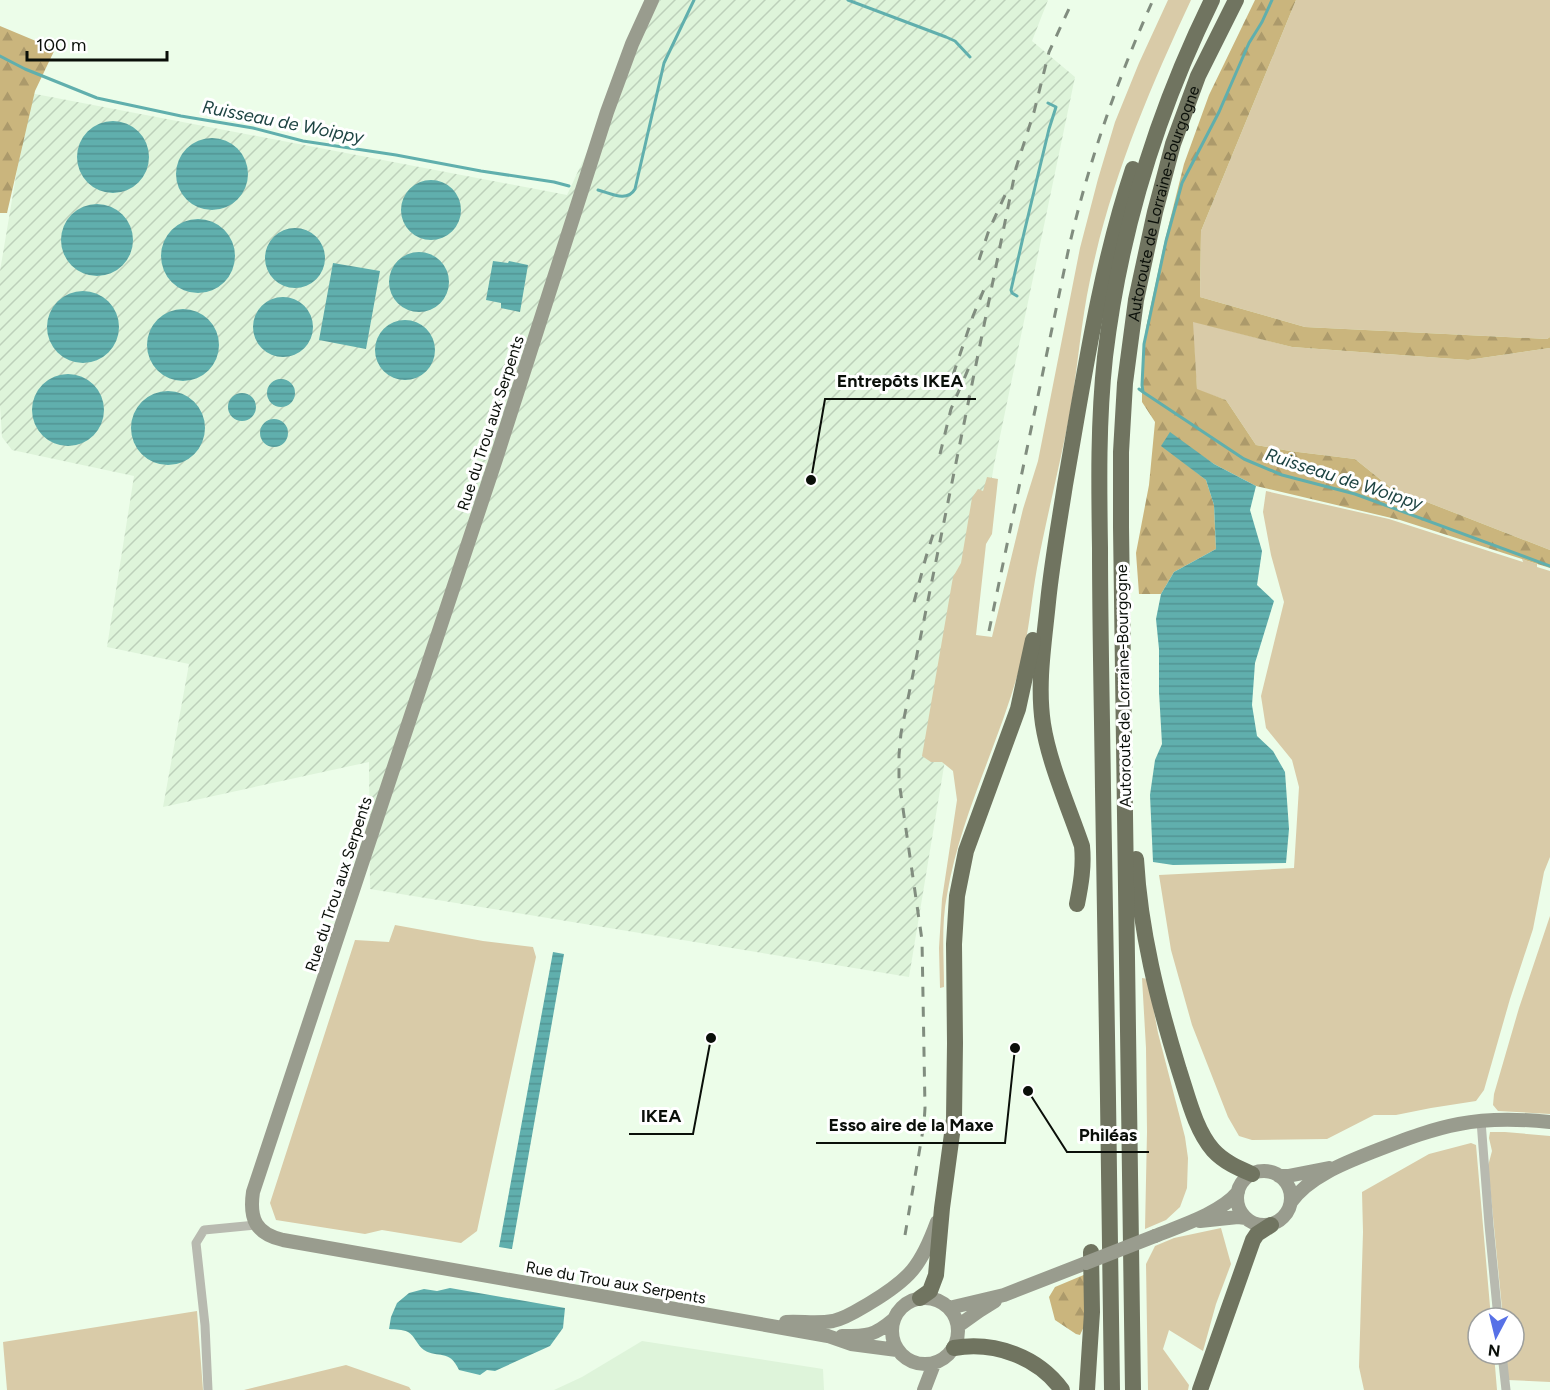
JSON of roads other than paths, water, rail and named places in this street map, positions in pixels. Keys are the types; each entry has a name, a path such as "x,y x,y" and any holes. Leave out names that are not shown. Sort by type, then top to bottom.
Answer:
{"highway":[{"name":"Autoroute de Lorraine-Bourgogne","path":"1112,1390 1101,649 1101,411 1105,359 1120,265 1144,170 1166,104 1195,33 1212,0"},
{"name":"Autoroute de Lorraine-Bourgogne","path":"1133,1390 1121,527 1125,383 1136,300 1155,212 1173,144 1198,76 1236,0"},
{"path":"1077,904 1082,874 1082,846 1051,758 1042,723 1040,665 1050,578 1092,327 1117,218 1149,130 1166,104"},
{"path":"920,1298 930,1291 936,1275 954,1111 954,944 957,896 966,851 1018,709 1038,615 1050,578"},
{"path":"1126,830 1135,844 1141,909 1153,977 1197,1122 1207,1141 1219,1156 1228,1163 1252,1174"},
{"path":"1200,1390 1253,1240 1257,1234 1271,1225"},
{"path":"1087,1390 1092,1312 1088,1258"},
{"path":"954,1348 984,1347 1018,1355 1047,1372 1062,1390"}],"street":[{"name":"Rue du Trou aux Serpents","path":"652,0 632,44 607,112 494,466 253,1192 252,1212 256,1225 271,1238 828,1336 851,1344 897,1350"},
{"path":"1291,1202 1309,1184 1340,1166 1404,1140 1436,1130 1481,1121 1513,1119 1550,1122"},
{"path":"1481,1121 1497,1306"},
{"path":"1279,1176 1340,1166"},
{"path":"958,1326 1004,1295 1088,1258 1192,1221 1231,1201 1241,1185 1252,1174 1270,1172 1285,1181 1291,1195 1289,1210 1278,1222 1271,1225 1253,1223 1240,1211 1238,1192"},
{"path":"757,1324 835,1321 849,1316 892,1290 907,1278 918,1263 931,1239 942,1208"},
{"path":"1192,1221 1246,1218"},
{"path":"208,1390 205,1325 196,1243 204,1230 256,1225"},
{"path":"949,1308 1004,1295"},
{"path":"920,1298 931,1298 949,1308 958,1326 957,1341 949,1355 934,1364 926,1365 918,1364 897,1350 892,1335 894,1319 904,1305 920,1298"},
{"name":"Rue du Trou aux Serpents","path":"828,1336 870,1335 881,1330 894,1319"},
{"path":"918,1364 923,1390"},
{"path":"923,1390 934,1364"},
{"path":"1503,1366 1506,1390"}],"water":[{"path":"120,121 139,131 147,143 149,157 147,171 139,183 127,191 106,193 87,183 79,171 77,150 87,131 99,123"},
{"path":"219,138 238,148 246,160 248,174 246,188 238,200 226,208 205,210 186,200 178,188 176,167 186,148 198,140"},
{"path":"431,180 452,189 461,210 452,231 431,240 410,231 401,210 410,189"},
{"path":"104,204 123,214 131,226 133,240 131,254 123,266 111,274 90,276 71,266 63,254 61,233 71,214 83,206"},
{"path":"198,219 212,222 224,230 232,242 235,256 232,270 224,282 212,290 198,293 184,290 172,282 164,270 161,256 164,242 172,230 184,222"},
{"path":"295,228 316,237 325,258 316,279 295,288 274,279 265,258 274,237"},
{"path":"413,252 425,252 436,257 444,265 449,282 447,294 436,307 425,312 413,312 402,307 394,299 389,288 389,276 394,265 402,257"},
{"path":"493,261 508,263 509,261 528,265 520,312 501,308 501,303 486,300"},
{"path":"333,263 380,271 366,349 319,340"},
{"path":"90,291 109,301 117,313 119,327 117,341 109,353 97,361 76,363 57,353 49,341 47,320 57,301 69,293"},
{"path":"277,297 289,297 300,302 308,310 313,327 311,339 300,352 289,357 277,357 266,352 258,344 253,333 253,321 258,310 266,302"},
{"path":"190,309 209,319 217,331 219,345 217,359 209,371 197,379 176,381 157,371 149,359 147,338 157,319 169,311"},
{"path":"399,320 411,320 422,325 430,333 435,350 433,362 422,375 411,380 399,380 388,375 380,367 375,356 375,344 380,333 388,325"},
{"path":"75,374 94,384 102,396 104,410 102,424 94,436 82,444 61,446 42,436 34,424 32,403 42,384 54,376"},
{"path":"281,379 291,383 295,393 291,403 281,407 271,403 267,393 271,383"},
{"path":"168,391 182,394 194,402 202,414 205,428 202,442 194,454 182,462 168,465 154,462 142,454 134,442 131,428 134,414 142,402 154,394"},
{"path":"242,393 252,397 256,407 252,417 242,421 232,417 228,407 232,397"},
{"path":"274,419 284,423 288,433 284,443 274,447 264,443 260,433 264,423"},
{"path":"1170,432 1214,464 1256,486 1250,510 1262,551 1257,585 1274,601 1255,663 1252,705 1257,736 1273,751 1285,772 1289,829 1286,863 1173,865 1153,862 1150,795 1155,760 1162,744 1156,619 1161,594 1174,572 1216,549 1214,505 1206,480 1161,446"},
{"path":"553,952 564,954 512,1249 499,1247"},
{"path":"450,1288 565,1308 563,1328 550,1346 495,1371 487,1370 480,1375 459,1370 447,1356 424,1350 408,1332 389,1329 397,1303 409,1293 424,1289 437,1291"}],"waterway":[{"name":"Ruisseau de Woippy","path":"598,190 623,196 632,193 635,189 664,63 694,0"},
{"name":"Ruisseau de Woippy","path":"848,0 955,41 970,57"},
{"path":"1139,389 1143,392 1144,344 1166,241 1182,183 1219,112 1249,43 1272,0"},
{"name":"Ruisseau de Woippy","path":"0,56 25,69 97,98 181,116 253,128 303,141 569,186"},
{"name":"Ruisseau de Woippy","path":"1017,296 1011,290 1056,107 1048,103"},
{"name":"Ruisseau de Woippy","path":"1143,392 1244,459 1282,475 1355,494 1550,566"}],"railway":[{"path":"905,1235 925,1108 922,940 899,781 901,733 1016,168 1034,112 1049,52 1073,0"},
{"path":"989,631 1077,215 1105,121 1153,0"},
{"path":"979,260 989,230 1006,193"},
{"path":"953,375 987,282"},
{"path":"940,454 951,409 970,365"},
{"path":"914,602 935,528"}],"place":[{"name":"Entrepôts IKEA","path":"811,480"},
{"name":"IKEA","path":"711,1038"},
{"name":"Esso aire de la Maxe","path":"1015,1048"},
{"name":"Philéas","path":"1028,1091"}]}
